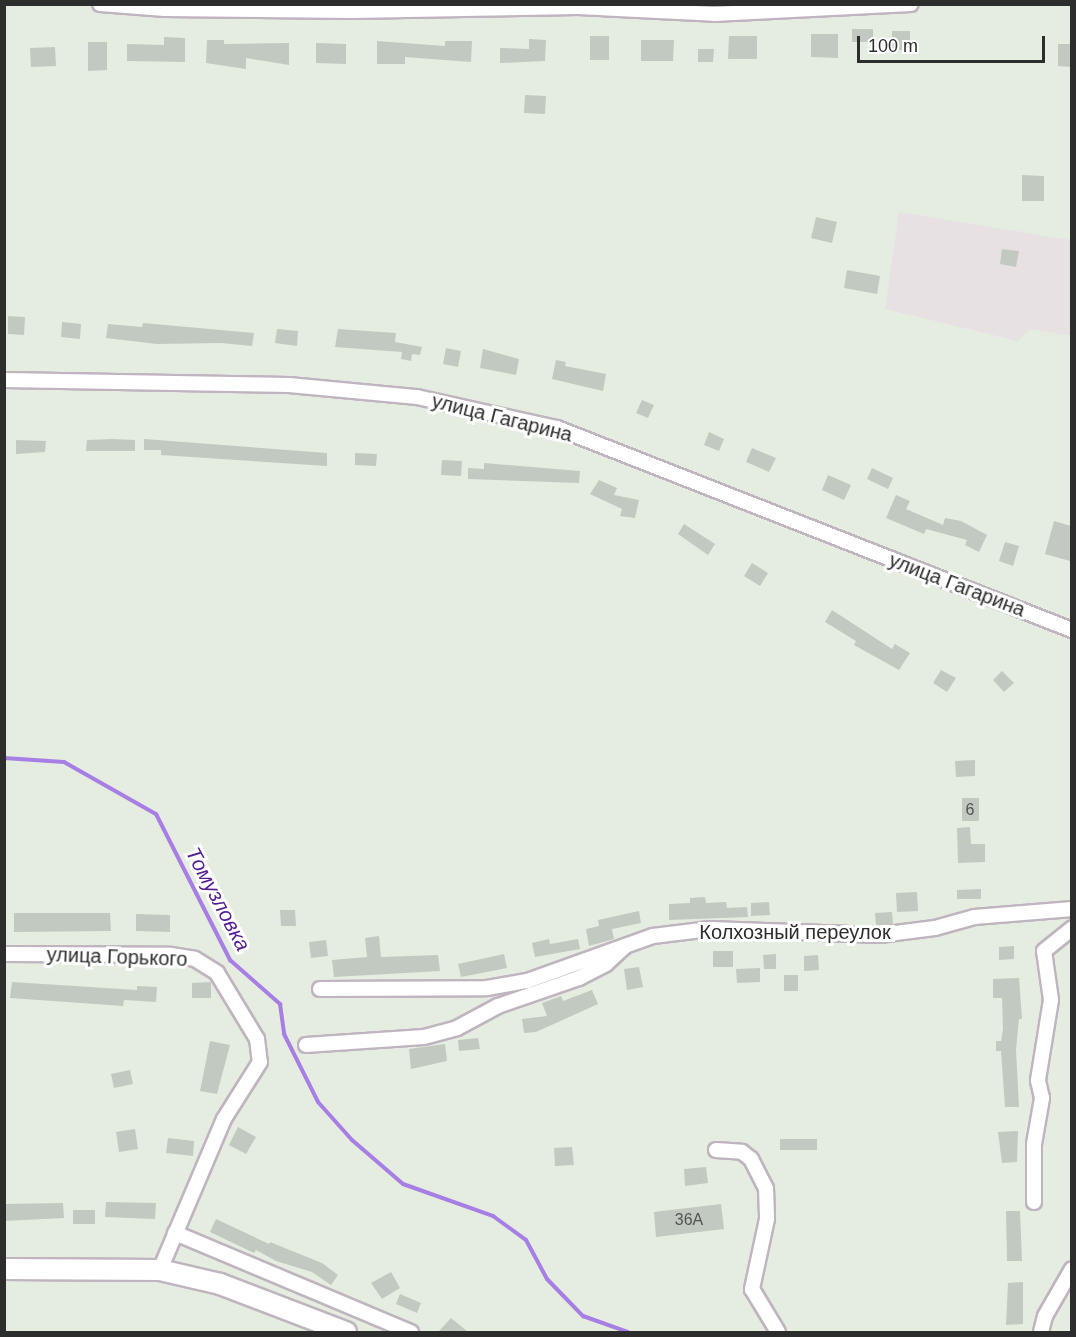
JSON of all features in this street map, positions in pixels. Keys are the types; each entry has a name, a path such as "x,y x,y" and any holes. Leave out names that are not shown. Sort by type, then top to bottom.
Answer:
{"main road":[{"path":"4,1269 160,1270 220,1284 346,1332"}],"street":[{"path":"100,4 165,9 579,7 714,14 911,4"},
{"name":"улица Гагарина","path":"4,380 289,385 417,397 556,428 1071,630"},
{"name":"Колхозный переулок","path":"320,989 487,988 527,981 653,936 710,929 880,935 935,928 975,917 1071,909"},
{"path":"1034,1202 1034,1144 1042,1098 1038,1080 1051,1000 1044,951 1071,928"},
{"name":"Колхозный переулок","path":"306,1045 424,1037 457,1028 498,1006 579,978 606,964 626,944"},
{"name":"улица Горького","path":"4,954 171,955 195,960 217,974 257,1039 260,1062 224,1119 160,1270"},
{"path":"716,1150 742,1152 751,1159 766,1188 767,1219 752,1289 778,1332"},
{"path":"175,1233 411,1332"},
{"path":"1041,1332 1045,1316 1071,1269"}],"shaded area":[{"path":"899,212 1071,240 1071,336 1030,329 1018,341 885,309"}],"building":[{"path":"852,29 873,29 873,42 852,42"},
{"path":"892,31 910,31 910,50 892,50"},
{"path":"811,34 838,34 838,58 811,57"},
{"path":"590,36 609,36 609,60 590,60"},
{"path":"729,36 757,36 757,59 728,59"},
{"path":"164,37 185,38 185,62 127,61 127,44 164,45"},
{"path":"529,39 546,40 545,61 500,63 500,48 529,49"},
{"path":"207,40 224,40 224,44 289,43 289,65 246,58 246,69 206,63"},
{"path":"641,40 674,40 673,61 641,61"},
{"path":"377,41 445,46 445,41 472,41 471,62 405,57 405,64 377,64"},
{"path":"88,42 107,42 107,70 88,71"},
{"path":"316,43 346,44 346,64 316,63"},
{"path":"1058,44 1071,44 1071,67 1058,66"},
{"path":"55,47 56,66 31,67 30,48"},
{"path":"698,49 714,49 713,62 698,62"},
{"path":"525,95 546,96 545,114 524,113"},
{"path":"1022,175 1044,176 1044,201 1022,201"},
{"path":"816,217 837,222 832,243 811,238"},
{"path":"1002,249 1019,251 1016,267 1000,264"},
{"path":"847,270 880,276 877,294 844,288"},
{"path":"8,316 25,317 24,335 8,334"},
{"path":"62,322 81,324 80,339 61,337"},
{"path":"143,323 254,333 252,346 221,343 157,344 106,338 108,324 142,327"},
{"path":"277,329 298,331 297,346 275,343"},
{"path":"338,329 396,333 395,342 422,347 420,355 412,354 411,361 401,359 402,352 335,347"},
{"path":"446,348 461,351 458,367 443,364"},
{"path":"483,349 519,359 516,375 480,368"},
{"path":"556,360 566,362 565,366 606,374 603,391 552,379"},
{"path":"642,400 654,405 648,418 636,413"},
{"path":"709,432 724,439 719,451 704,445"},
{"path":"144,439 327,453 327,466 161,455 161,450 144,450"},
{"path":"16,440 46,441 45,452 16,454"},
{"path":"87,440 135,440 135,451 86,451"},
{"path":"752,448 776,458 769,472 746,462"},
{"path":"355,453 377,454 376,466 355,465"},
{"path":"442,460 462,461 461,476 441,475"},
{"path":"484,463 580,471 579,483 468,479 468,468 484,469"},
{"path":"872,468 893,478 888,489 867,479"},
{"path":"828,475 851,485 844,500 822,490"},
{"path":"599,480 617,488 614,495 639,500 635,518 620,516 622,509 590,494"},
{"path":"896,495 910,501 906,509 943,525 945,518 961,521 987,535 979,552 965,545 967,540 926,529 924,534 886,518"},
{"path":"1054,521 1071,526 1070,561 1045,554"},
{"path":"684,524 715,544 708,555 678,534"},
{"path":"1005,542 1019,546 1013,566 999,561"},
{"path":"752,563 768,573 760,586 744,576"},
{"path":"832,610 892,649 895,644 910,653 899,670 854,645 856,641 825,622"},
{"path":"941,670 956,678 947,692 933,683"},
{"path":"1002,671 1014,683 1004,692 993,680"},
{"path":"975,760 975,776 956,777 955,761"},
{"path":"962,798 979,798 979,821 962,821"},
{"path":"970,827 971,844 985,844 985,862 958,863 957,828"},
{"path":"981,889 981,899 957,899 957,890"},
{"path":"917,892 918,911 897,912 896,893"},
{"path":"705,897 706,903 726,902 727,908 747,907 748,917 669,920 669,904 690,903 690,898"},
{"path":"769,902 770,915 751,916 751,903"},
{"path":"280,910 295,910 296,926 281,926"},
{"path":"639,911 641,923 612,929 614,939 589,946 586,929 599,926 598,920"},
{"path":"892,912 893,924 876,926 875,913"},
{"path":"14,913 110,913 111,931 14,932"},
{"path":"136,914 170,915 170,932 136,931"},
{"path":"379,936 381,957 438,955 440,971 334,977 332,960 367,957 365,938"},
{"path":"549,939 550,944 578,939 580,949 535,957 532,943"},
{"path":"326,940 328,956 311,958 309,942"},
{"path":"1014,946 1014,959 999,960 999,947"},
{"path":"713,951 733,951 733,967 713,967"},
{"path":"504,954 507,968 461,977 458,964"},
{"path":"776,954 776,969 764,969 763,955"},
{"path":"818,955 819,970 804,971 804,956"},
{"path":"639,967 643,987 627,990 624,969"},
{"path":"760,968 760,982 737,983 736,969"},
{"path":"784,975 798,975 798,991 784,991"},
{"path":"1019,978 1022,1019 1019,1019 1016,1050 1019,1107 1005,1107 1001,1051 996,1051 996,1041 1001,1041 1003,1029 1002,998 993,998 993,979"},
{"path":"12,982 137,990 137,986 157,987 156,1002 124,1000 123,1006 10,998"},
{"path":"211,982 211,998 192,998 192,983"},
{"path":"592,990 598,1004 536,1032 524,1033 522,1019 547,1016 542,1003 561,996 563,1001"},
{"path":"478,1038 480,1049 459,1051 458,1040"},
{"path":"210,1041 230,1045 217,1094 200,1091"},
{"path":"445,1044 447,1061 411,1069 409,1049"},
{"path":"130,1070 133,1084 114,1088 111,1074"},
{"path":"238,1127 256,1137 246,1154 229,1145"},
{"path":"135,1129 138,1149 119,1152 116,1132"},
{"path":"1018,1131 1017,1162 1002,1163 998,1132"},
{"path":"168,1138 194,1141 193,1156 166,1153"},
{"path":"780,1139 817,1139 817,1150 780,1150"},
{"path":"572,1147 574,1165 555,1166 554,1148"},
{"path":"706,1167 708,1183 685,1186 684,1169"},
{"path":"106,1202 156,1203 155,1219 105,1217"},
{"path":"63,1203 64,1218 4,1221 4,1204"},
{"path":"721,1204 724,1229 656,1237 654,1212"},
{"path":"73,1210 95,1210 95,1224 73,1224"},
{"path":"1006,1211 1020,1211 1022,1261 1007,1261"},
{"path":"216,1219 269,1244 270,1242 322,1263 338,1275 331,1285 312,1272 276,1261 256,1250 254,1253 210,1232"},
{"path":"391,1272 400,1288 382,1299 371,1283"},
{"path":"1023,1282 1023,1324 1006,1325 1008,1283"},
{"path":"400,1294 421,1303 417,1313 396,1304"},
{"path":"451,1318 468,1332 438,1332"}],"waterway":[{"name":"Томузловка","path":"4,758 64,762 156,814 230,960 280,1004 284,1034 318,1102 352,1140 403,1184 493,1216 526,1240 547,1279 583,1316 628,1332"}]}
